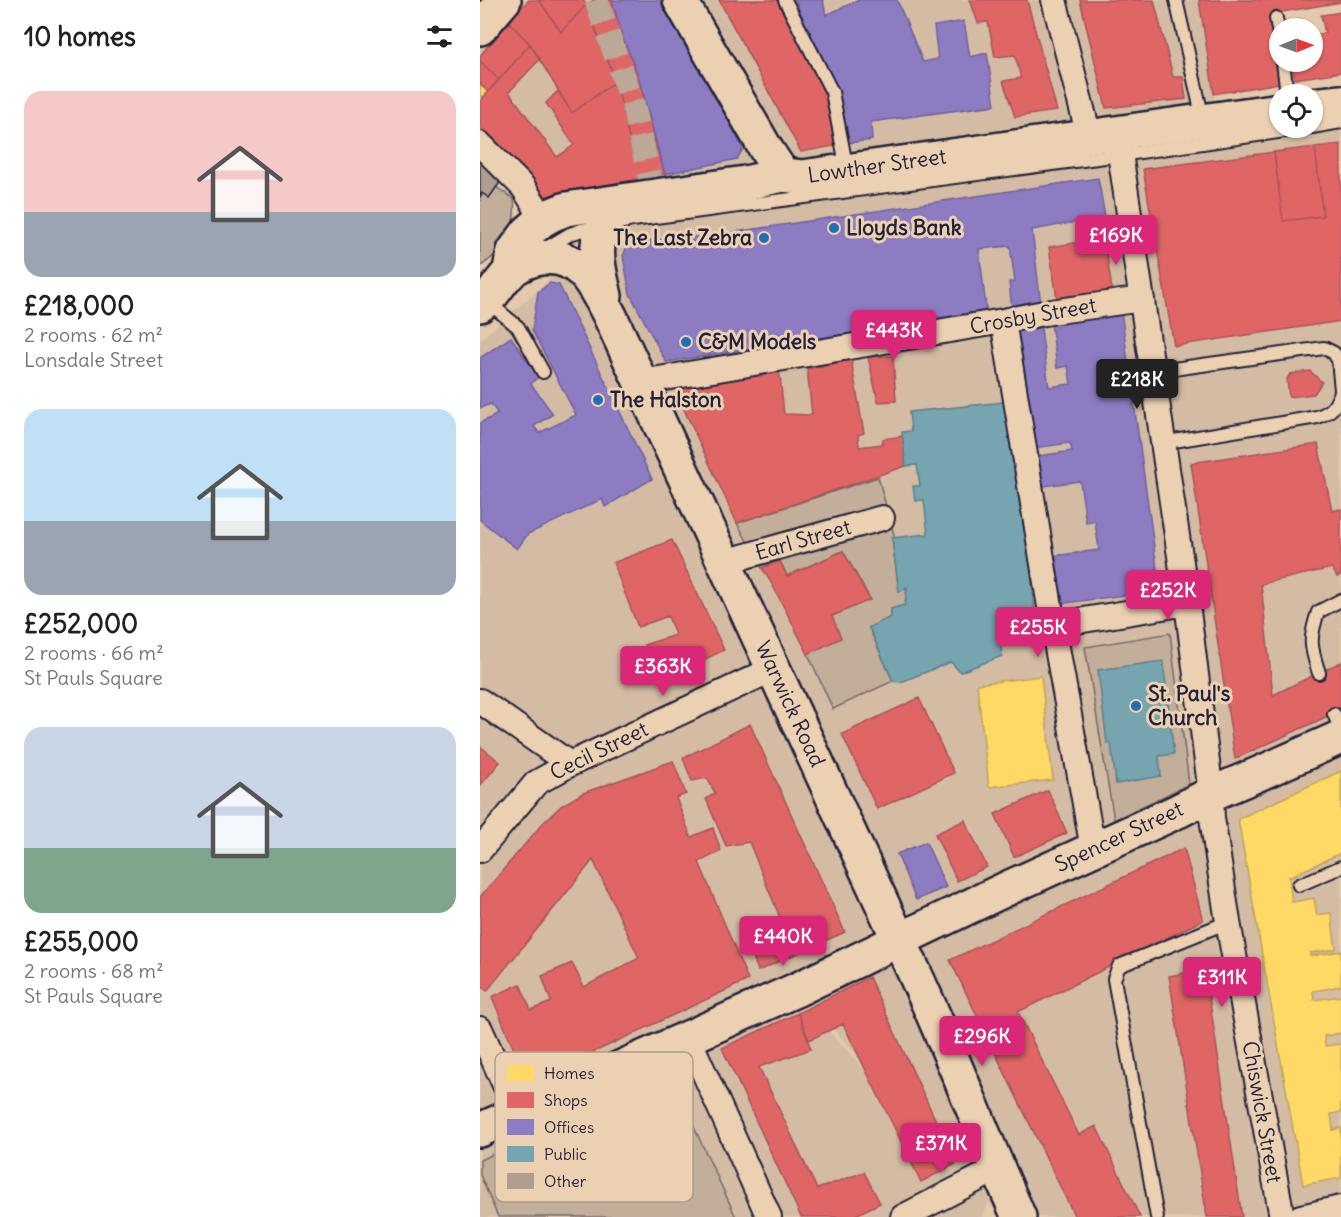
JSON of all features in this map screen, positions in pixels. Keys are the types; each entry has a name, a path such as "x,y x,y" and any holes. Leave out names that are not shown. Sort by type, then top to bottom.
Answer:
{"main road":[{"path":"480,28 504,0"},
{"path":"680,0 767,152 783,175"},
{"path":"1323,104 1341,102"},
{"name":"Lowther Street","path":"518,267 514,251 528,232 551,214 566,209 745,183 783,175 802,177 1109,141 1203,121 1269,112"},
{"path":"610,316 597,259 597,248 604,225 626,201"},
{"name":"Warwick Road","path":"518,267 543,257 556,257 573,263 592,282 610,316 917,977 1019,1217"},
{"path":"483,303 518,267"},
{"name":"Spencer Street","path":"655,1052 798,989 1093,849 1256,775 1337,725"},
{"name":"Spencer Street","path":"480,1130 495,1124"}],"street":[{"name":"Chiswick Street","path":"1054,0 1109,141 1142,299 1186,603 1211,794 1212,818 1228,922 1282,1217"},
{"path":"480,144 523,187 542,220"},
{"name":"Crosby Street","path":"641,382 1044,313 1142,299"},
{"path":"1003,321 1093,849"},
{"name":"Earl Street","path":"724,562 882,518"},
{"path":"1053,625 1186,603"},
{"name":"Cecil Street","path":"480,850 536,783 570,764 773,669"},
{"path":"480,701 570,764"},
{"path":"480,1029 495,1063"},
{"path":"688,1037 769,1217"},
{"path":"903,1217 997,1169"},
{"path":"1301,1217 1341,1208"}],"lane":[{"path":"785,0 832,92 848,171"},
{"path":"1176,0 1203,121"},
{"path":"1323,125 1341,122"},
{"path":"518,267 570,234 604,225 770,201 1109,141 1269,130"},
{"path":"483,303 518,327 543,372"},
{"path":"1152,372 1324,348 1334,353 1338,360 1341,391 1335,405 1328,413 1317,417 1162,443"},
{"path":"1319,674 1311,651 1312,630 1318,612 1341,600"},
{"path":"1337,725 1341,730"},
{"path":"1299,885 1341,867"},
{"path":"1157,1217 1114,979 1119,966 1228,922"}],"shaded area":[{"path":"480,0 1341,0 1341,2 1271,14 1272,18 1269,18 1269,72 1279,72 1280,83 1214,94 1219,119 1269,126 1269,138 1323,138 1323,118 1341,102 1341,1217 999,1217 989,1202 982,1217 480,1217 480,340 549,280 541,202 480,127","holes":["802,995 961,1171 824,1026"]},
{"path":"496,187 514,199 512,224 500,250 480,267 480,197 482,193 489,198"},
{"path":"878,477 895,538 892,538 899,591 907,587 905,605 891,609 891,617 869,628 893,681 833,709 808,654 832,616 870,599 843,551 787,576 780,561 762,568 737,523"},
{"path":"1170,633 1189,784 1114,820 1085,647"},
{"path":"693,1125 736,1217 498,1217 480,1175 480,1160 495,1153 495,1202 693,1202"}],"building: Homes":[{"path":"480,84 488,92 483,98 480,95"},
{"path":"1041,676 1053,780 989,787 977,684"},
{"path":"1341,771 1341,853 1289,877 1292,902 1314,898 1317,915 1331,913 1336,949 1310,953 1310,956 1341,951 1341,986 1313,991 1314,1000 1341,996 1341,1033 1324,1036 1325,1046 1341,1044 1341,1112 1331,1114 1333,1130 1341,1128 1341,1178 1303,1185 1238,819"}],"building: Shops":[{"path":"529,0 539,0 561,32 586,5 616,81 572,113 530,44 508,21"},
{"path":"539,0 583,0 586,5 561,32"},
{"path":"594,0 612,0 623,38 605,54 586,5"},
{"path":"719,0 779,0 827,92 834,146 801,152"},
{"path":"970,0 1027,0 1057,111 1015,117 1003,81 1021,78 1015,55 995,57 988,22 978,23"},
{"path":"1080,0 1154,0 1173,77 1183,77 1186,99 1106,108"},
{"path":"1199,0 1341,0 1341,2 1270,14 1269,72 1278,72 1280,83 1214,94"},
{"path":"1341,12 1341,72 1295,79 1293,72 1323,72 1323,33 1325,33 1321,15"},
{"path":"508,21 530,44 499,80 480,61 480,56"},
{"path":"623,38 638,75 657,149 633,155 616,81 605,54"},
{"path":"530,44 540,59 509,92 557,157 574,145 546,103 558,91 572,113 616,81 633,155 657,149 665,174 546,196 480,127 480,101"},
{"path":"480,61 499,80 488,92 480,84"},
{"path":"1341,144 1341,321 1174,346 1143,169 1274,152 1283,221 1323,216 1315,147"},
{"path":"1315,147 1323,216 1283,221 1274,152"},
{"path":"1104,238 1113,296 1058,305 1049,247"},
{"name":"C&M Models","path":"701,325 701,352 675,356 668,332"},
{"path":"893,356 896,401 878,402 868,357"},
{"path":"851,360 864,433 858,435 859,447 882,444 883,439 903,436 906,466 737,523 681,403 686,381 759,374 758,368 779,367 784,414 812,415 807,369"},
{"path":"1310,371 1322,382 1314,394 1289,397 1287,379 1290,374"},
{"path":"1318,444 1332,511 1341,509 1341,575 1337,577 1332,568 1261,584 1273,695 1341,662 1341,710 1235,759 1191,463"},
{"path":"672,540 724,650 659,682 644,645 675,635 668,616 638,627 613,563"},
{"path":"843,551 870,600 832,616 841,638 808,654 762,568 780,561 787,576"},
{"path":"919,698 954,773 877,809 842,734"},
{"path":"750,724 845,932 758,971 748,942 783,925 749,842 726,846 706,799 715,793 707,778 692,781 683,758"},
{"path":"480,746 500,762 480,786"},
{"path":"673,761 686,794 676,798 691,837 713,828 721,851 699,862 748,980 594,1052 515,1052 492,997 520,984 531,1010 551,1002 542,976 572,963 584,987 639,958 593,860 487,991 480,985 480,897 543,823 562,805 583,793"},
{"path":"1048,790 1067,833 1014,857 995,814"},
{"path":"965,820 987,867 957,881 935,834"},
{"path":"1184,848 1203,920 1018,1012 1079,1135 1096,1126 1140,1217 1075,1217 950,960"},
{"path":"1205,969 1242,1217 1207,1217 1169,976"},
{"path":"869,977 956,1164 921,1182 843,1024 809,1040 798,1013"},
{"path":"798,1013 811,1049 759,1067 817,1189 864,1172 880,1203 852,1217 801,1217 722,1048"}],"building: Offices":[{"path":"612,0 666,0 743,149 737,159 665,174 638,75 623,38"},
{"path":"795,0 823,0 826,15 859,0 897,0 923,62 938,59 934,26 964,21 970,57 987,53 995,105 871,122 872,140 847,143 837,93"},
{"path":"1098,178 1105,217 1032,230 1041,305 1012,309 1009,282 1015,282 1010,246 979,249 987,316 834,336 666,362 630,294 623,256 629,242 708,236"},
{"path":"550,283 559,285 652,479 605,507 602,499 528,534 517,549 480,520 480,423 498,414 491,404 480,408 480,358 511,337 538,377 531,384 553,414 534,426 539,433 576,415 532,330 538,292"},
{"path":"1120,304 1160,590 1059,604 1053,556 1099,550 1095,521 1086,523 1080,481 1037,487 1033,457 1072,451 1070,443 1033,448 1017,325 1040,322 1049,387 1071,384 1068,366 1057,368 1050,314"},
{"path":"926,842 946,887 916,900 897,854"}],"building: Public":[{"path":"1013,401 1037,633 1000,636 1002,656 960,672 951,662 901,682 893,681 869,627 891,617 891,609 905,605 907,587 899,592 892,538 928,534 924,500 915,501 913,486 920,486 917,465 906,466 902,432 911,431 909,412"},
{"name":"St. Paul's Church","path":"1163,661 1174,754 1159,756 1161,776 1116,784 1111,743 1107,743 1098,670"}],"building: Other":[{"path":"480,158 503,178 489,198 482,193 480,197"}],"tunnel":[{"path":"596,0 633,104 651,183"}],"place":[{"name":"Lloyds Bank","path":"834,228"},
{"name":"The Last Zebra","path":"764,238"},
{"name":"C&M Models","path":"686,342"},
{"name":"The Halston","path":"598,400"},
{"name":"St. Paul's Church","path":"1136,706"}]}
